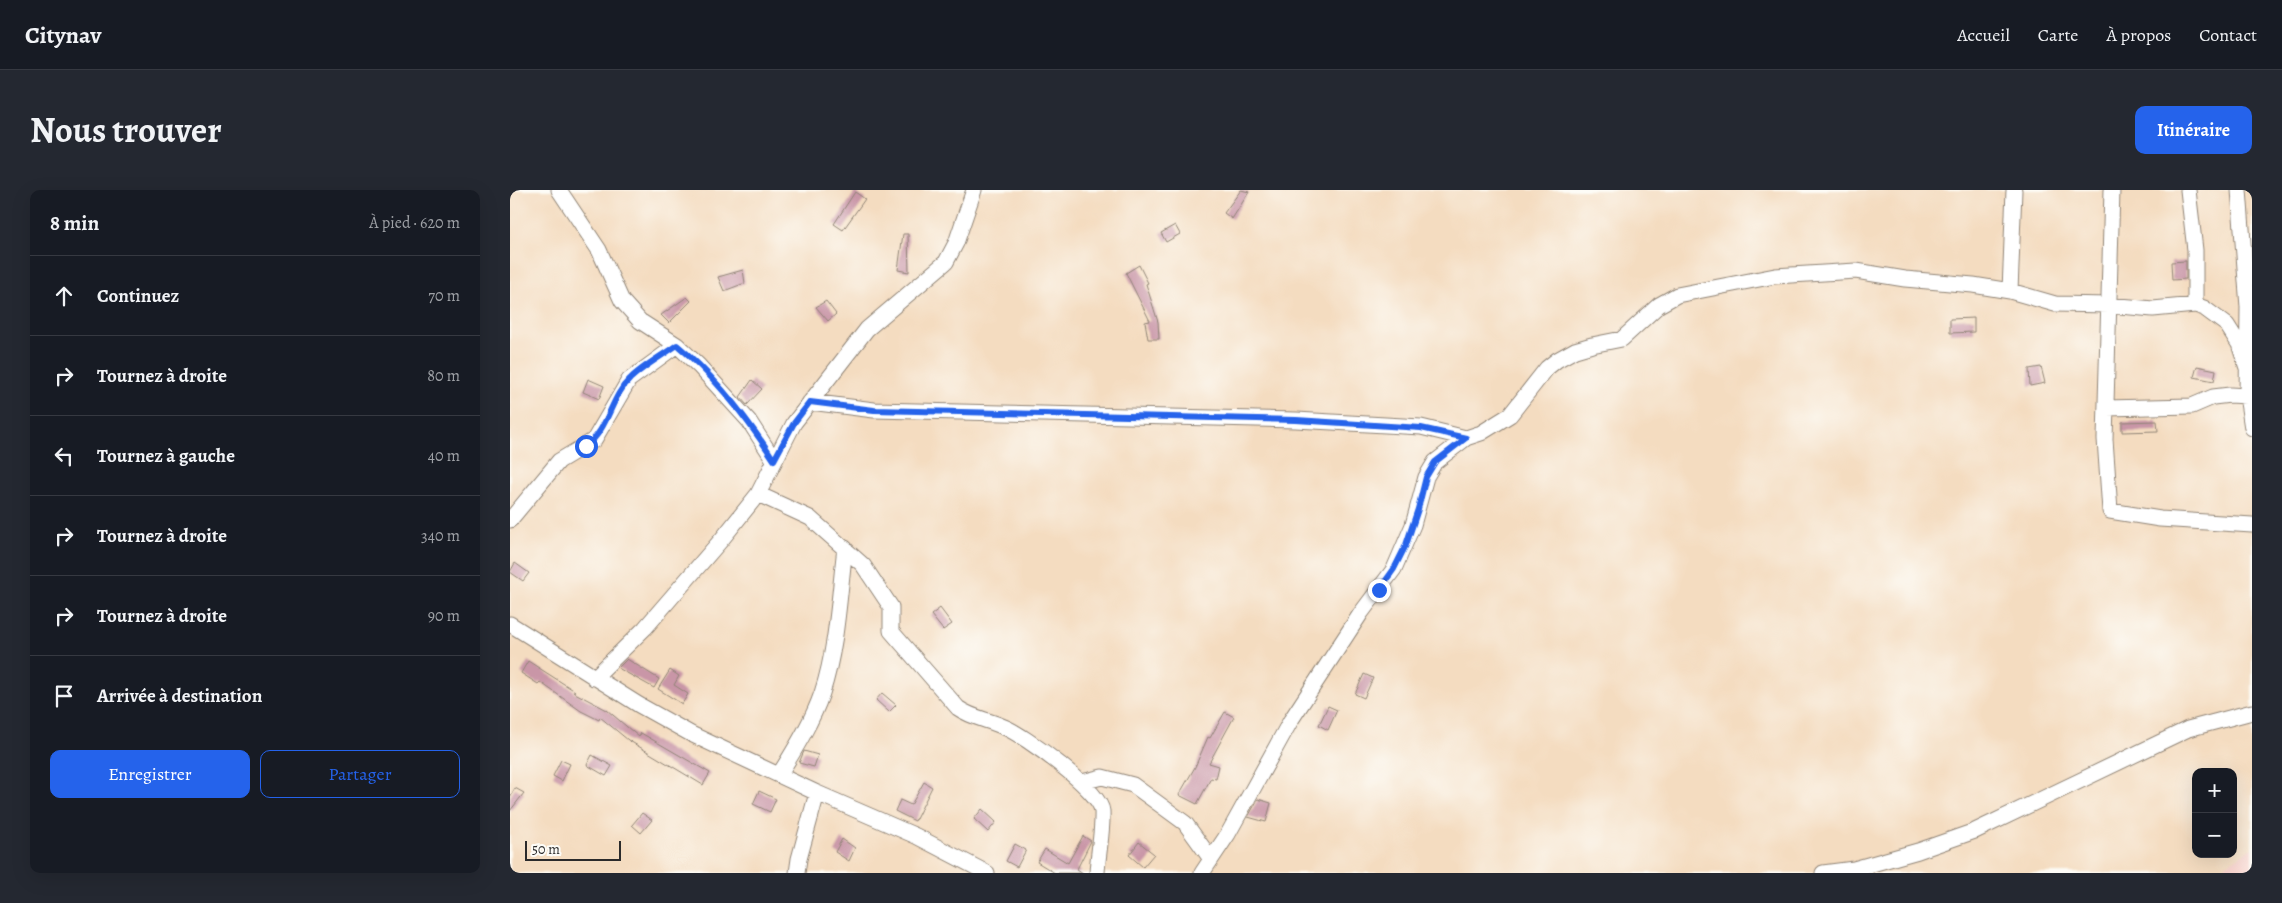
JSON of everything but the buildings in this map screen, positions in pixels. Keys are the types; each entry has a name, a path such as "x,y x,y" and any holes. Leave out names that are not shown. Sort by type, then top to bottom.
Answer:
{"street":[{"path":"559,190 599,250 622,301 640,321 677,345 695,361 749,421 774,460"},
{"path":"594,678 669,601 758,494 794,423 867,329 946,262 956,243 964,214 974,190"},
{"path":"2010,291 2014,190"},
{"path":"2112,190 2105,439 2110,511 2160,519 2252,525"},
{"path":"2188,190 2195,250 2195,305"},
{"path":"2240,190 2250,298 2247,396 2252,428"},
{"path":"1202,873 1228,834 1291,720 1361,613 1394,569 1413,526 1426,477 1435,462 1466,438 1481,433 1510,414 1548,368 1557,360 1575,350 1622,339 1658,306 1676,295 1775,276 1856,271 1905,279 1973,284 2010,291 2055,304 2109,305 2154,309 2195,305 2204,308 2227,324 2239,344 2248,371"},
{"path":"510,520 560,461 594,440 629,380 677,345"},
{"path":"2106,408 2192,406 2212,397 2247,396"},
{"path":"810,402 874,410 1296,420 1421,428 1466,438"},
{"path":"758,494 810,518 862,565 891,607 891,631 958,708 966,714 1005,727 1019,735 1082,782 1102,810 1097,873"},
{"path":"779,775 812,717 824,686 830,663 845,548"},
{"path":"510,624 594,678 691,734 817,793 916,836 987,873"},
{"path":"1823,873 1863,866 1975,831 2188,729 2252,712"},
{"path":"1082,782 1102,777 1133,785 1185,823 1211,859"},
{"path":"797,873 817,793"}],"shaded area":[{"path":"2252,848 2252,873 2213,873 2237,858"}],"route":[{"path":"586,446 594,440 602,429 616,400 629,380 677,345 716,383 749,421 774,460 794,423 810,402 874,410 1296,420 1421,428 1466,438 1435,462 1426,477 1406,545 1394,569 1379,590"}]}
